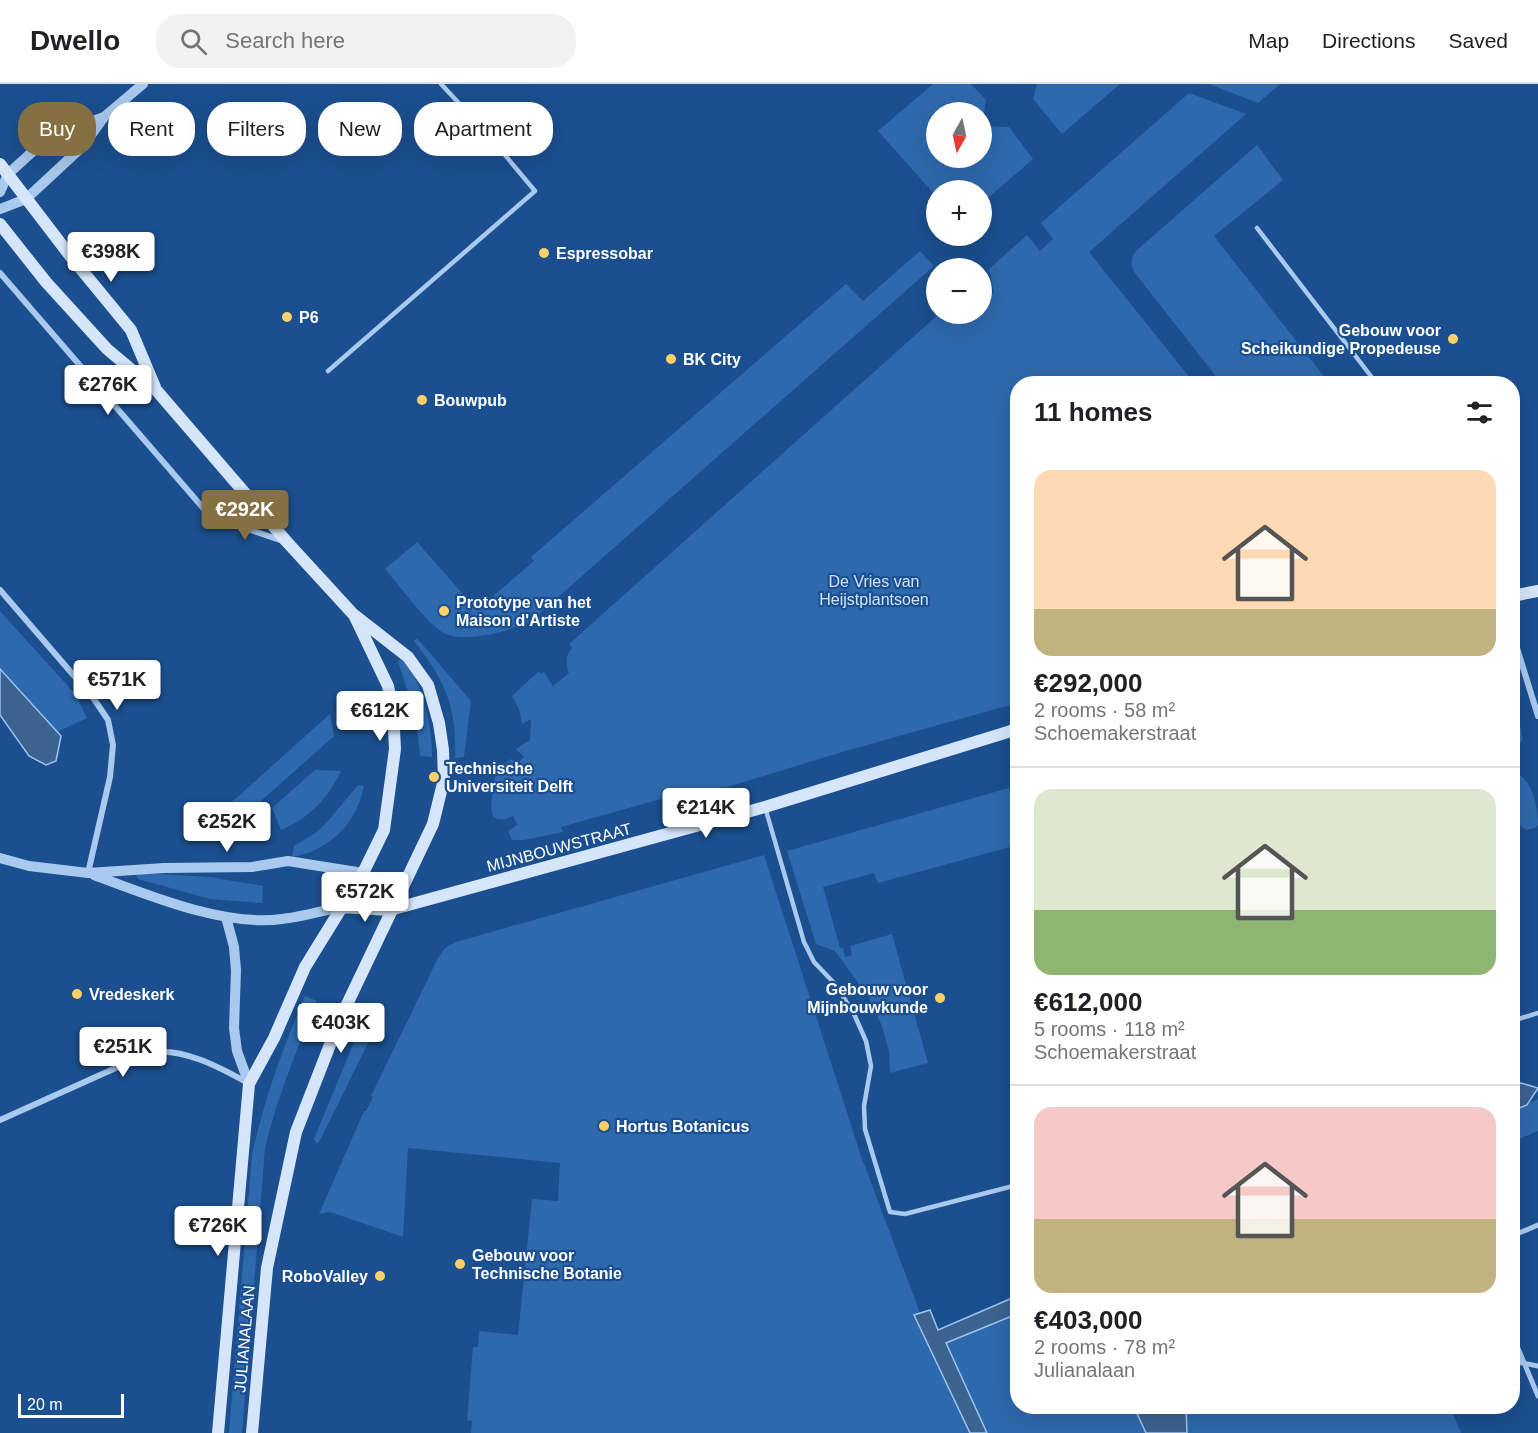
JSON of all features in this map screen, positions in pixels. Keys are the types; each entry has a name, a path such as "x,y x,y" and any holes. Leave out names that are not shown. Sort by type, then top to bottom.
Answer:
{"main road":[{"path":"4,169 131,330 157,391"},
{"path":"0,224 46,282 107,349 157,391 287,542 353,614"},
{"path":"1520,594 1538,591"},
{"name":"JULIANALAAN","path":"218,1433 249,1084 274,1038 305,967 363,873 384,830 395,749 393,710 388,686 353,614"},
{"name":"JULIANALAAN","path":"252,1433 267,1268 296,1132 340,1019 433,824 444,779 439,723 428,685 408,657 353,614"},
{"name":"MIJNBOUWSTRAAT","path":"341,907 390,910 765,807 1010,732"},
{"path":"363,873 390,910"}],"street":[{"path":"0,209 26,199 83,146 104,117 143,84"},
{"path":"0,192 4,169 40,144 104,117"},
{"path":"0,273 210,516 287,542"},
{"path":"0,590 94,699 108,720 113,744 110,777 88,873"},
{"path":"1520,658 1538,716"},
{"path":"0,858 29,866 88,873 164,868 252,867 288,861 363,873"},
{"path":"88,873 151,897 226,917 280,919 341,907"},
{"name":"JULIANALAAN","path":"226,917 234,947 236,970 234,1028 237,1051 249,1084"},
{"path":"0,1120 149,1053 162,1051 214,1064 249,1084"},
{"path":"1520,1233 1538,1225"},
{"path":"1520,1354 1538,1396"},
{"path":"1520,1363 1538,1366"}],"lane":[{"path":"328,371 535,191 484,130 441,84"},
{"path":"1257,228 1371,376"},
{"path":"765,807 804,942 814,962 835,984 854,1014 866,1041 871,1066 864,1106 865,1129 890,1212 906,1214 1010,1187"},
{"path":"1520,1019 1538,1013"}],"green space":[{"path":"933,84 971,84 986,102 926,102 926,168 992,168 992,126 1009,127 1033,159 992,194 992,180 926,180 926,185 878,131"},
{"path":"1037,84 1120,84 1062,134 1033,99"},
{"path":"1209,84 1280,84 1258,103"},
{"name":"De Vries van Heijstplantsoen","path":"1189,93 1246,114 1089,252 1189,376 1010,376 1010,705 842,752 685,800 682,793 561,827 563,832 524,840 512,840 508,831 517,825 513,816 505,819 495,818 491,804 497,772 511,759 517,764 524,757 516,749 530,740 531,719 522,724 519,709 512,696 539,671 541,674 544,672 553,686 569,673 567,660 572,648 569,644 928,324 992,324 992,294 994,292 992,266 1027,235 1040,251 1053,239 1041,223"},
{"path":"1257,145 1283,180 1214,236 1324,376 1216,376 1135,273 1132,258 1137,250"},
{"path":"920,251 927,258 926,273 532,620 487,635 451,636 442,632 428,620 385,569 417,542 477,610 534,561 531,557 846,284 863,301"},
{"path":"0,611 76,695 87,718 57,732 0,669"},
{"path":"417,638 471,701 464,757 455,758 454,724 447,695 434,669 414,641"},
{"path":"400,659 408,666 425,704 431,733 432,757 420,756 412,708 398,662"},
{"path":"330,714 334,736 233,826 222,829 204,827"},
{"path":"1520,727 1521,729 1523,739 1520,743"},
{"path":"315,770 341,771 324,799 317,806 300,820 281,830 272,808"},
{"path":"1520,776 1532,792 1538,819 1538,825 1535,828 1526,830 1520,825"},
{"path":"358,785 364,786 355,812 339,833 318,849 292,857 294,846 317,832"},
{"path":"1009,788 1010,847 878,883 874,873 823,887 840,948 843,948 845,957 852,955 850,946 892,934 928,1063 890,1073 889,1051 882,1026 869,998 835,951 816,944 787,851"},
{"name":"Hortus Botanicus","path":"764,855 861,1156 931,1342 1010,1315 1010,1414 1453,1414 1461,1433 471,1433 472,1421 467,1420 473,1347 478,1347 479,1331 518,1335 532,1199 558,1201 560,1163 408,1148 403,1237 330,1212 319,1214 364,1111 373,1097 371,1096 438,958 445,948 456,942"},
{"path":"139,873 209,877 263,886 262,903 210,899 138,879 136,875"},
{"path":"305,996 317,1001 281,1092 265,1148 242,1433 229,1433 252,1155 275,1074"},
{"path":"364,1018 378,1023 319,1142 316,1143 314,1139"},
{"path":"1538,1099 1538,1131 1520,1139 1520,1107"}],"shaded area":[{"path":"0,669 61,736 56,761 46,765 29,756 0,715"},
{"path":"1520,1083 1538,1088 1527,1105 1520,1108"},
{"path":"1010,1299 1010,1317 946,1343 987,1433 970,1433 914,1315 930,1310 938,1330"},
{"path":"1137,1414 1186,1414 1187,1433 1146,1433"}],"place":[{"name":"Espressobar","path":"544,253"},
{"name":"P6","path":"287,317"},
{"name":"Gebouw voor Scheikundige Propedeuse","path":"1453,339"},
{"name":"BK City","path":"671,359"},
{"name":"Bouwpub","path":"422,400"},
{"name":"Prototype van het Maison d'Artiste","path":"444,611"},
{"name":"Technische Universiteit Delft","path":"434,777"},
{"name":"Vredeskerk","path":"77,994"},
{"name":"Gebouw voor Mijnbouwkunde","path":"940,998"},
{"name":"Hortus Botanicus","path":"604,1126"},
{"name":"Gebouw voor Technische Botanie","path":"460,1264"},
{"name":"RoboValley","path":"380,1276"}]}
